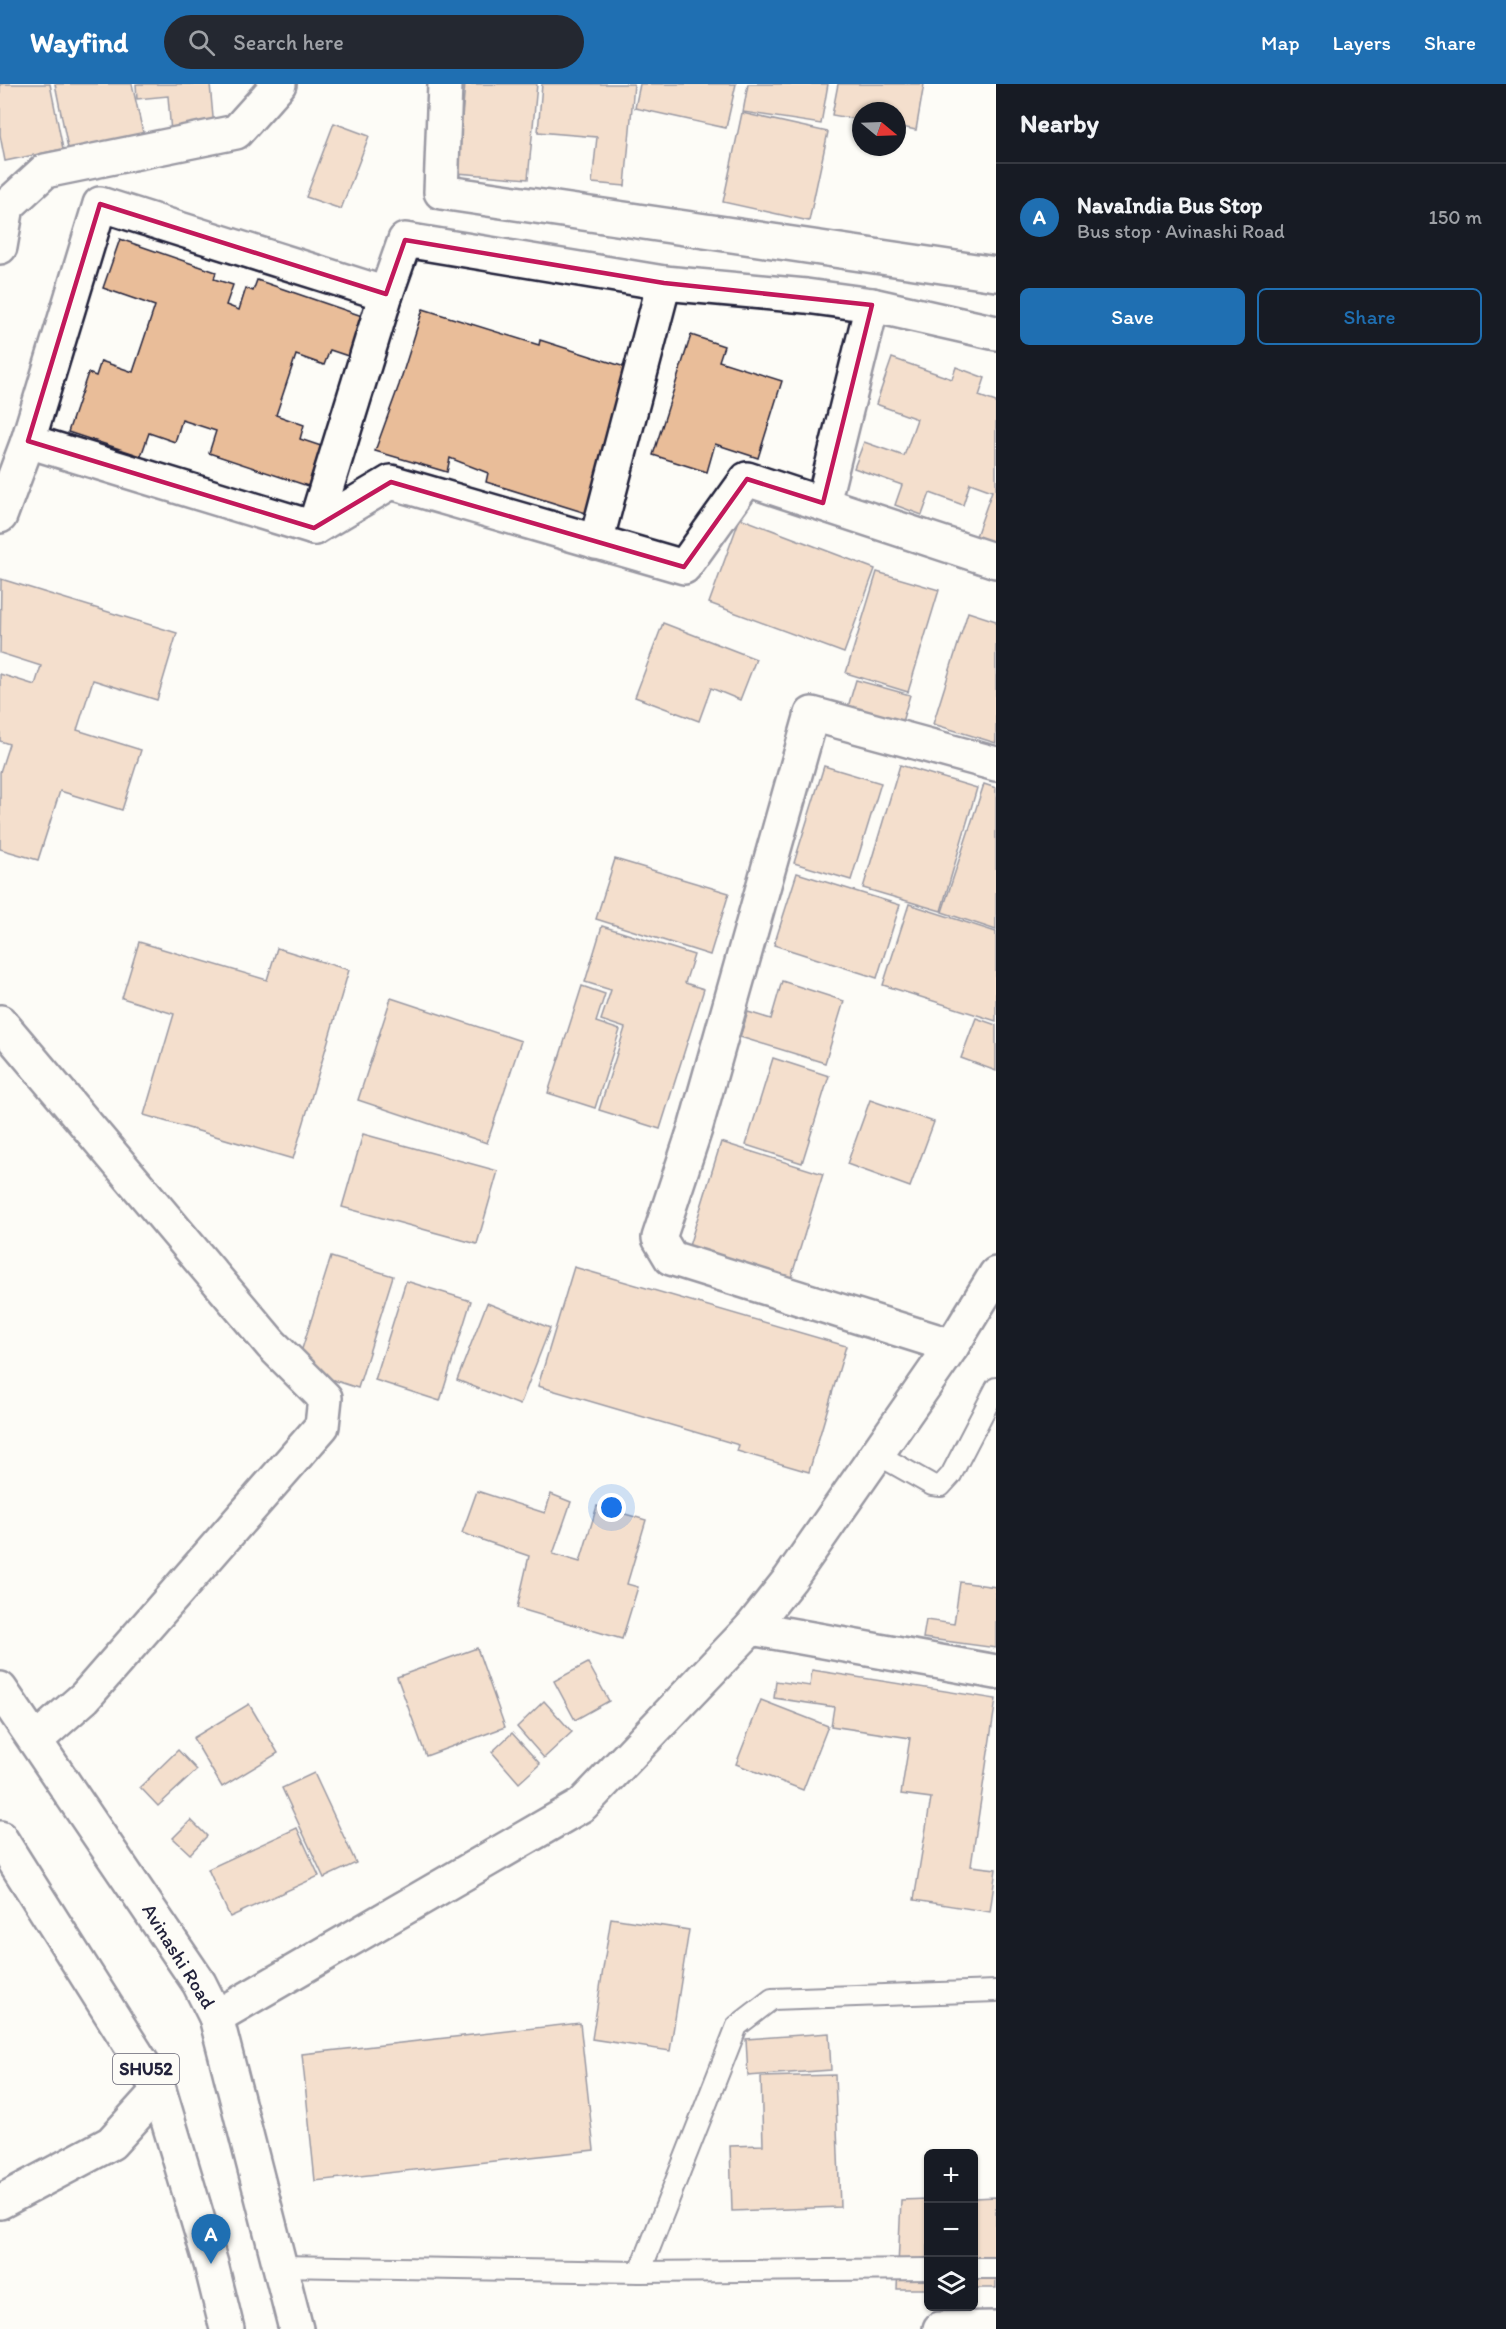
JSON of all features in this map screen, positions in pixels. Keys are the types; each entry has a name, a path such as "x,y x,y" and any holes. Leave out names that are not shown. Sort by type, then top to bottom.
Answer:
{"street":[{"path":"0,248 7,206 45,171 236,132 279,84"},
{"path":"445,84 441,192 996,274"},
{"path":"0,516 28,441 100,204 386,294"},
{"path":"314,528 386,294 405,240 664,283 806,296 872,305 996,333"},
{"path":"596,542 664,283"},
{"path":"823,503 872,305"},
{"path":"28,441 314,528 391,482 684,567 747,479 996,561"},
{"path":"952,1346 671,1258 659,1238 695,1129 812,714 996,764"},
{"path":"0,1022 271,1344 325,1398 322,1426 86,1697 36,1740"},
{"path":"216,2017 582,1805 751,1629 790,1579 952,1346 996,1274"},
{"path":"751,1629 996,1672"},
{"name":"Avinashi Road","path":"0,1689 199,1983 216,2017 296,2329"},
{"name":"SHU52","path":"0,1839 159,2090 211,2264 227,2329"},
{"path":"0,2202 111,2143 159,2090"},
{"path":"940,2329 996,2328"}],"lane":[{"path":"877,1454 932,1485 941,1486 951,1475 996,1388"},
{"path":"640,2272 737,2026 772,1999 996,1991"},
{"path":"278,2266 640,2272 924,2269"},
{"path":"978,2268 996,2268"}],"highlighted area":[{"path":"100,204 386,294 405,240 664,283 872,305 823,503 747,479 684,567 391,482 314,528 28,441"}],"building":[{"path":"0,84 50,84 63,149 5,161 0,135"},
{"path":"55,84 132,84 144,137 69,153"},
{"path":"136,84 210,84 214,128 171,133 168,96 137,99"},
{"path":"465,84 537,84 528,179 457,173"},
{"path":"542,84 634,84 625,186 592,183 597,137 538,132"},
{"path":"640,84 736,84 726,128 635,108"},
{"path":"748,84 828,84 821,124 743,112"},
{"path":"838,84 924,84 916,130 906,128 906,102 852,102 852,118 832,115"},
{"path":"742,113 828,132 809,221 723,202"},
{"path":"334,123 369,136 341,209 306,197"},
{"path":"120,239 216,272 214,279 233,285 226,305 239,310 246,288 253,291 257,280 365,317 351,357 330,350 324,365 296,355 276,415 304,425 300,439 321,446 308,486 209,453 216,431 182,420 175,442 149,433 141,456 68,432 88,373 96,376 101,361 133,372 155,306 103,288"},
{"path":"423,309 539,345 540,340 628,368 586,513 486,482 488,473 450,458 447,472 375,451"},
{"path":"691,335 724,346 719,361 782,381 758,458 715,444 707,472 653,455"},
{"path":"892,358 952,379 956,367 985,378 979,396 996,402 996,546 975,539 992,491 970,483 963,505 930,493 922,515 895,505 902,485 854,468 864,442 904,456 917,419 876,404"},
{"path":"740,518 875,569 844,653 709,603"},
{"path":"877,572 939,590 908,692 846,673"},
{"path":"1,579 177,633 157,700 93,680 77,730 141,750 122,810 60,791 38,860 0,849 0,772 9,744 0,741 0,674 35,685 41,666 0,653"},
{"path":"968,612 996,621 996,743 933,724"},
{"path":"663,623 756,659 740,700 711,688 699,721 635,697"},
{"path":"856,680 910,695 902,722 848,707"},
{"path":"900,765 977,788 941,911 863,888"},
{"path":"824,766 881,783 851,880 794,863"},
{"path":"984,784 996,788 996,930 942,912"},
{"path":"615,859 729,893 710,955 596,919"},
{"path":"797,873 900,905 877,978 774,945"},
{"path":"909,904 996,932 996,1021 883,985"},
{"path":"602,926 694,955 685,983 704,989 660,1129 599,1110 625,1028 601,1020 611,990 585,982"},
{"path":"139,942 267,980 277,948 349,970 293,1159 144,1115 174,1014 122,998"},
{"path":"782,981 844,1001 825,1063 740,1037 748,1012 771,1019"},
{"path":"582,986 605,994 596,1022 620,1030 595,1108 548,1093"},
{"path":"391,998 521,1041 487,1143 358,1100"},
{"path":"976,1018 996,1025 996,1071 961,1058"},
{"path":"773,1058 829,1076 802,1163 746,1145"},
{"path":"870,1100 934,1122 910,1187 847,1164"},
{"path":"363,1134 498,1171 477,1244 342,1207"},
{"path":"721,1142 823,1174 791,1278 689,1246"},
{"path":"331,1257 393,1276 358,1388 296,1368"},
{"path":"574,1267 846,1346 809,1472 737,1451 739,1445 538,1386"},
{"path":"406,1281 471,1301 440,1401 375,1380"},
{"path":"487,1303 550,1328 520,1405 457,1380"},
{"path":"477,1491 545,1513 551,1494 571,1502 553,1554 580,1562 597,1506 646,1520 627,1584 638,1587 622,1639 517,1608 529,1556 462,1533"},
{"path":"960,1582 996,1587 996,1648 923,1638 926,1620 954,1624"},
{"path":"477,1648 505,1727 426,1756 397,1677"},
{"path":"588,1663 609,1701 575,1720 554,1681"},
{"path":"812,1670 996,1699 971,1866 996,1869 990,1912 914,1900 931,1798 901,1794 910,1738 831,1726 834,1707 774,1698 776,1681 810,1686"},
{"path":"761,1700 828,1726 803,1790 736,1764"},
{"path":"544,1701 572,1732 544,1758 517,1727"},
{"path":"249,1704 278,1753 222,1787 193,1738"},
{"path":"512,1733 540,1764 519,1783 492,1752"},
{"path":"178,1750 197,1770 158,1806 140,1787"},
{"path":"314,1773 356,1863 324,1878 282,1788"},
{"path":"191,1820 207,1836 190,1854 173,1838"},
{"path":"297,1828 319,1876 230,1917 208,1869"},
{"path":"611,1918 689,1930 670,2051 592,2039"},
{"path":"580,2023 594,2150 315,2181 302,2054"},
{"path":"829,2033 831,2070 748,2076 746,2039"},
{"path":"835,2075 840,2207 732,2211 730,2146 763,2145 761,2077"},
{"path":"996,2197 996,2288 978,2288 978,2198"},
{"path":"924,2199 924,2289 897,2289 901,2200"}],"place":[{"name":"NavaIndia Bus Stop","path":"211,2264"}]}
